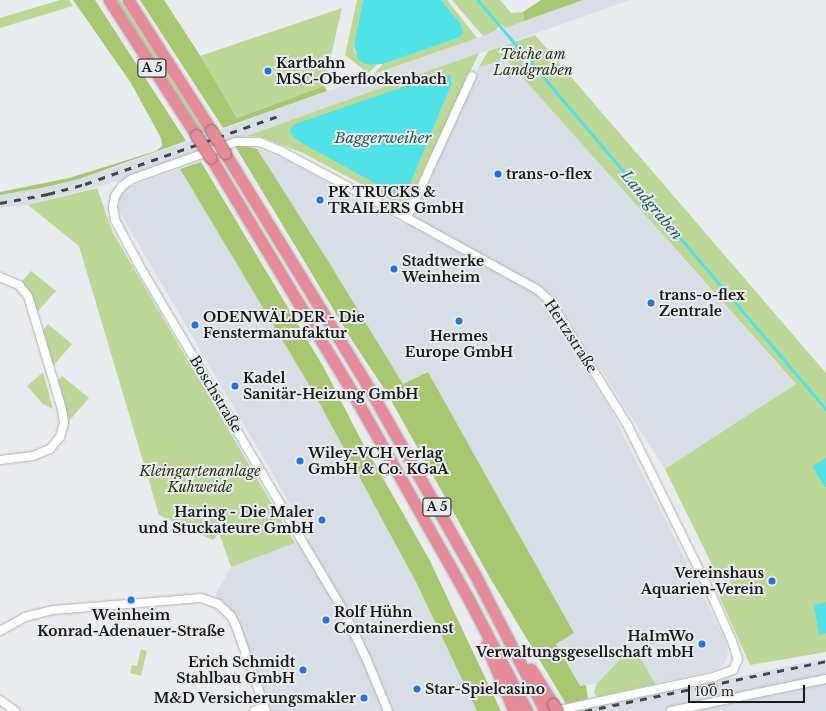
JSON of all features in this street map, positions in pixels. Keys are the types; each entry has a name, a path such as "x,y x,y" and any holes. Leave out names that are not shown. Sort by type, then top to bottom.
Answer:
{"highway":[{"name":"A 5","path":"109,0 196,135 352,392 468,598 527,710"},
{"name":"A 5","path":"128,0 226,153 366,383 550,709"},
{"path":"468,598 498,675 514,711"}],"street":[{"path":"407,218 472,76"},
{"name":"Hertzstraße","path":"236,142 259,142 281,151 538,290 555,308 628,426 732,641 738,659 736,666 728,672 714,677 550,709"},
{"name":"Boschstraße","path":"236,142 127,182 115,196 113,207 115,220 138,263 343,610 370,666 388,711"},
{"path":"0,277 19,285 28,296 62,409 64,423 60,437 50,449 33,456 0,460"},
{"path":"0,631 25,617 53,610 201,598 218,604 231,616 236,626 265,709 254,711"},
{"path":"671,711 699,708 826,679"},
{"path":"0,700 15,711"}],"shaded area":[{"path":"583,0 630,0 118,181 28,205 0,208 0,195 46,187 113,168"},
{"path":"506,59 796,385 665,469 563,311 551,313 613,414 726,642 728,652 726,661 721,667 715,670 604,695 601,683 580,686 556,643 574,633 428,372 403,384 330,264 257,149 289,161 405,225 479,67"},
{"path":"180,169 314,393 417,584 477,711 269,711 234,618 229,608 215,595 231,567 310,538 118,209 120,197 127,187"},
{"path":"726,573 732,586 718,593 712,580"},
{"path":"826,658 826,711 574,711 597,706"}],"green space":[{"path":"60,0 69,0 73,6 0,28 0,18"},
{"path":"73,0 95,0 186,141 79,179 46,187 0,195 0,192 69,178 156,151 162,146 161,138 131,83"},
{"path":"115,0 120,0 205,132 201,133"},
{"path":"140,0 164,0 196,49 237,118 324,86 327,91 223,128"},
{"path":"357,0 363,0 354,45 355,53 370,65 377,65 368,73 345,55"},
{"path":"441,0 447,0 477,38 374,74 383,64 458,38 463,34 461,24"},
{"path":"452,0 500,0 511,13 523,12 524,21 505,28 501,24 495,31 483,36"},
{"path":"541,0 583,0 524,21 523,12"},
{"name":"Kartbahn MSC-Oberflockenbach","path":"342,8 324,86 237,118 200,56"},
{"name":"Teiche am Landgraben","path":"535,35 826,373 826,652 750,665 718,593 732,586 726,573 718,577 665,469 796,384 506,59 479,67 488,51"},
{"path":"479,53 406,208 303,153 261,137 246,136","holes":["441,74 447,74 452,80 452,83 407,192 395,194 293,137 295,125"]},
{"path":"235,146 245,146 257,149 330,264 403,384 428,372 574,633 556,644 580,686 586,685 588,699 566,704 489,576 387,393 353,342"},
{"path":"201,162 324,368 359,436 429,559 501,711 477,711 417,584 314,393 180,169"},
{"name":"Kleingartenanlage Kuhweide","path":"97,188 113,233 295,543 231,567 219,533 213,540 159,515 79,246 28,205"},
{"path":"31,271 56,291 37,312 31,294 21,282"},
{"path":"48,324 72,344 53,366 43,330"},
{"path":"43,372 53,409 43,404 27,386"},
{"path":"62,376 89,398 69,421 58,381"},
{"path":"635,648 655,684 597,697 594,693 596,685 627,652"},
{"path":"141,649 147,651 141,676 130,673 132,665 137,666"}],"water":[{"path":"363,0 441,0 461,24 463,34 458,38 383,64 370,65 363,63 358,59 354,45"},
{"name":"Baggerweiher","path":"441,74 450,75 452,83 407,192 402,194 395,194 307,146 293,137 290,132 291,128 295,124"},
{"path":"826,458 826,487 825,487 812,466"},
{"path":"826,602 826,633 819,635 814,605"}],"waterway":[{"name":"Landgraben","path":"478,0 826,409"}],"railway":[{"path":"0,203 48,194 85,184 278,116"},
{"path":"585,711 826,661"}],"place":[{"name":"Kartbahn MSC-Oberflockenbach","path":"268,71"},
{"name":"trans-o-flex","path":"498,174"},
{"name":"PK TRUCKS & TRAILERS GmbH","path":"320,200"},
{"name":"Stadtwerke Weinheim","path":"394,269"},
{"name":"trans-o-flex Zentrale","path":"651,303"},
{"name":"Hermes Europe GmbH","path":"459,321"},
{"name":"ODENWÄLDER - Die Fenstermanufaktur","path":"195,325"},
{"name":"Kadel Sanitär-Heizung GmbH","path":"235,386"},
{"name":"Wiley-VCH Verlag GmbH & Co. KGaA","path":"300,461"},
{"name":"Haring - Die Maler und Stuckateure GmbH","path":"322,520"},
{"name":"Vereinshaus Aquarien-Verein","path":"772,581"},
{"name":"Weinheim Konrad-Adenauer-Straße","path":"131,600"},
{"name":"Rolf Hühn Containerdienst","path":"326,620"},
{"name":"HaImWo Verwaltungsgesellschaft mbH","path":"702,644"},
{"name":"Erich Schmidt Stahlbau GmbH","path":"303,670"},
{"name":"Star-Spielcasino","path":"417,689"},
{"name":"M&D Versicherungsmakler","path":"364,698"}]}
